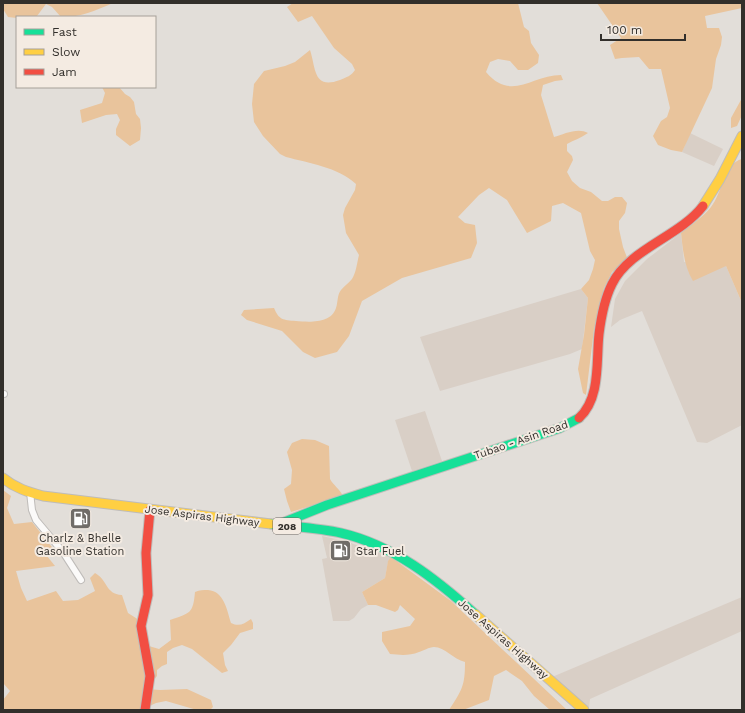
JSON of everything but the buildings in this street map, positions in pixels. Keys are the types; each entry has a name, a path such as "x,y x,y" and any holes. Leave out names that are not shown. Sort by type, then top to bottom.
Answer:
{"main road":[{"name":"Tubao - Asin Road","path":"277,525 327,505 560,428 579,418 591,401 605,302 612,283 623,269 692,217 707,201 742,136"},
{"name":"Jose Aspiras Highway","path":"3,478 10,484 30,492 75,500 150,510 328,531 352,536 380,546 408,561 466,606 584,710"},
{"path":"145,710 150,676 141,626 148,596 146,553 150,510"}],"street":[{"path":"30,492 32,510 36,520 62,552 81,580"}],"shaded area":[{"path":"3,3 113,3 94,11 75,16 60,16 52,7 46,4 37,16 8,17 3,9"},
{"path":"293,3 518,3 524,27 529,31 531,43 539,55 538,63 528,70 518,70 510,61 498,59 490,62 486,72 495,81 504,85 513,86 522,85 550,76 561,75 563,80 543,85 541,95 554,137 575,131 584,131 588,133 567,144 567,151 572,156 573,160 567,172 572,181 580,188 591,192 602,201 608,201 615,197 622,197 627,203 625,213 619,221 619,229 628,260 612,272 604,288 594,329 586,395 583,393 578,369 588,298 581,289 589,280 595,260 590,251 581,213 563,203 552,206 551,221 527,233 507,200 489,188 479,195 458,217 465,223 475,225 477,243 471,258 402,278 362,301 349,336 337,352 315,358 303,352 282,331 247,320 241,315 244,310 274,308 282,319 288,320 313,322 329,317 336,308 340,292 353,277 359,255 346,233 343,215 345,208 355,190 356,184 341,173 280,154 263,136 254,122 252,104 254,84 264,71 295,62 310,50 317,76 320,80 331,82 340,80 350,75 355,70 352,64 334,48 312,16 298,22 287,7"},
{"path":"597,3 742,3 742,8 705,16 707,28 719,28 722,37 721,45 716,59 712,88 682,152 658,145 653,136 661,121 667,117 670,108 661,69 649,69 639,57 615,59 610,45 621,38"},
{"path":"102,88 120,88 134,102 136,114 140,119 140,140 130,146 116,135 116,129 120,120 117,114 106,115 82,123 80,110 102,103 105,93"},
{"path":"742,98 742,115 737,126 731,128 731,118"},
{"path":"690,133 723,149 714,166 682,152"},
{"path":"742,159 742,303 726,266 693,281 683,252 681,233 708,211 715,201 731,166"},
{"path":"681,233 684,262 726,266 742,303 742,425 707,443 697,442 642,311 620,320 611,327 615,299 625,281 647,259"},
{"path":"581,289 588,298 582,349 570,354 440,391 420,337"},
{"path":"425,411 442,461 412,471 395,420"},
{"path":"302,439 315,440 329,446 330,479 343,496 291,512 284,489 291,484 292,470 287,452 292,443"},
{"path":"3,490 11,496 7,508 14,524 32,522 55,551 47,556 55,566 16,571 27,601 56,591 63,601 78,600 95,591 90,578 95,573 102,579 112,592 122,595 128,613 139,620 142,644 159,649 171,640 170,620 189,612 193,605 195,592 197,591 208,590 218,594 224,602 231,623 237,625 251,619 253,629 240,633 223,653 225,665 228,671 222,673 192,649 182,645 167,652 167,664 157,670 157,676 146,689 187,689 211,700 213,707 210,710 197,710 166,701 156,703 141,710 3,710 3,700 10,691 3,683"},
{"path":"71,508 86,510 85,528 73,527"},
{"path":"322,536 345,541 391,557 388,562 385,578 362,592 368,605 361,609 354,618 349,621 333,621 322,559 327,558"},
{"path":"391,557 451,601 567,710 550,710 534,696 522,681 506,670 494,676 489,700 463,710 449,710 462,688 465,662 442,649 434,647 412,654 390,654 382,641 382,632 410,626 415,619 400,605 398,610 395,612 376,605 368,605 362,592 385,578 388,561"},
{"path":"742,597 742,631 590,699 589,709 552,677"}],"traffic: fast":[{"path":"277,525 327,505 560,428 579,418"},
{"path":"271,524 341,533 360,538 413,565 445,588 475,614"}],"traffic: slow":[{"path":"703,206 720,179 742,136"},
{"path":"3,478 22,489 43,496 271,524"},
{"path":"475,614 584,710"}],"traffic: jam":[{"path":"579,418 586,410 594,390 601,322 605,303 612,284 630,261 693,217 703,206"},
{"path":"145,710 150,676 141,626 148,595 146,553 150,510"}],"place":[{"name":"Charlz & Bhelle Gasoline Station","path":"80,518"},
{"name":"Star Fuel","path":"340,551"}]}
